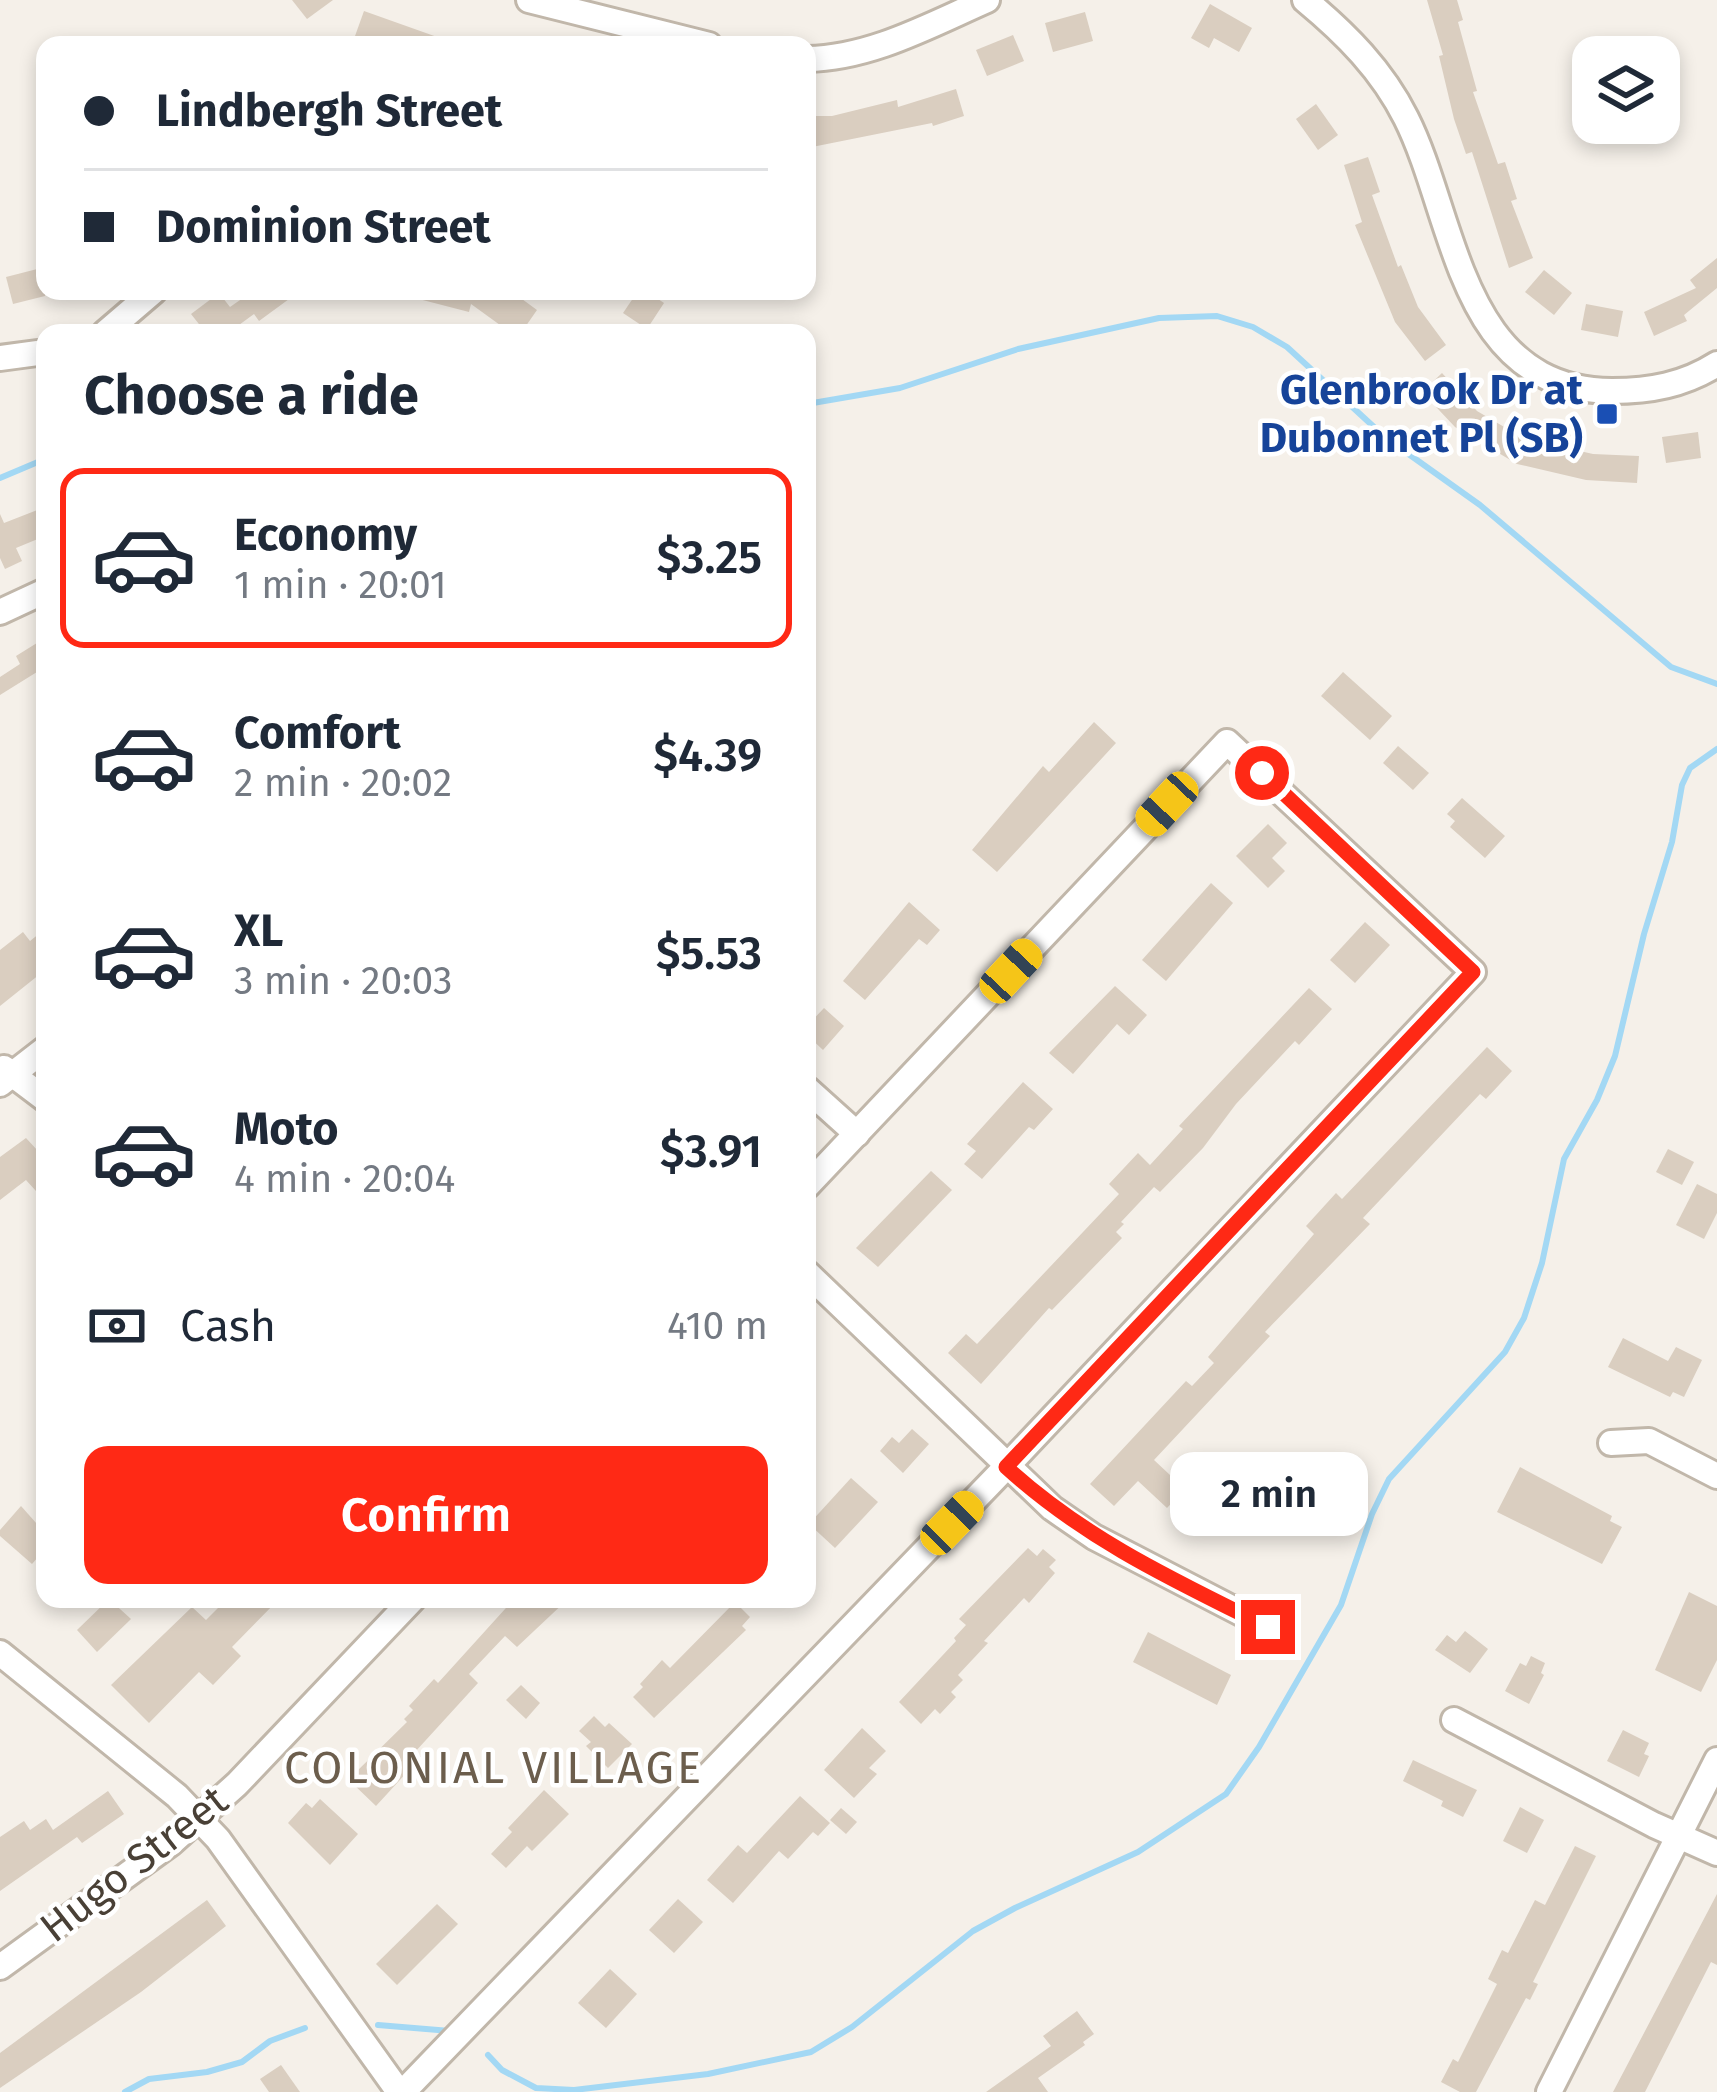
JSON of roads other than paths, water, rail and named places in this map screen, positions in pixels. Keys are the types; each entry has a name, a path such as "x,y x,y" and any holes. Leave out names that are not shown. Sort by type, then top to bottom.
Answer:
{"street":[{"path":"529,0 673,36"},
{"path":"816,58 882,45 987,0"},
{"path":"1305,0 1364,53 1404,112 1458,271 1478,308 1510,350 1541,372 1586,390 1664,388 1715,372"},
{"path":"116,324 144,300"},
{"path":"0,358 36,353"},
{"path":"0,612 36,594"},
{"path":"0,1653 199,1819 401,2092 1006,1467 1473,972 1227,742 816,1177"},
{"path":"36,1054 4,1074 36,1094"},
{"path":"816,1097 857,1134"},
{"path":"816,1282 1052,1508 1094,1537 1268,1627"},
{"path":"1611,1443 1649,1441 1717,1476"},
{"name":"Hugo Street","path":"0,1967 199,1819 403,1608"},
{"path":"1454,1720 1717,1853"},
{"path":"1549,2092 1717,1760"}],"waterway":[{"path":"816,402 900,388 1018,349 1159,318 1217,316 1253,327 1287,347 1386,438 1480,505 1671,667 1717,684"},
{"path":"0,478 36,463"},
{"path":"488,2055 502,2070 536,2088 574,2090 708,2074 811,2052 852,2027 973,1931 1138,1852 1226,1794 1259,1747 1341,1605 1389,1479 1505,1352 1524,1318 1542,1263 1564,1159 1615,1056 1672,842 1682,785 1690,768 1717,749"},
{"path":"378,2025 450,2031"},
{"path":"125,2092 149,2079 242,2062 270,2041 305,2028"}],"place":[{"name":"Glenbrook Dr at Dubonnet Pl (SB)","path":"1607,414"}],"district":[{"name":"COLONIAL VILLAGE","path":"494,1768"}]}
